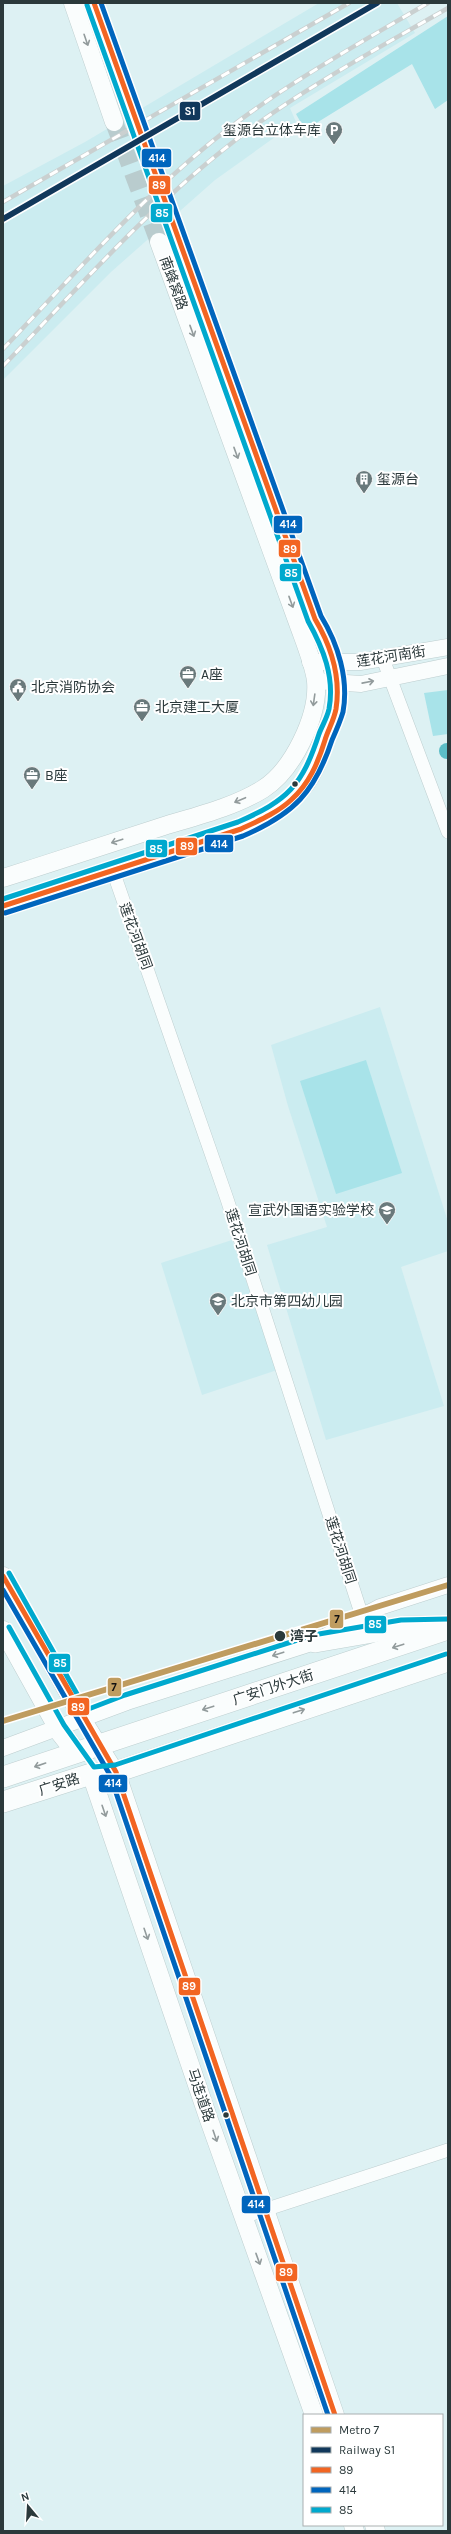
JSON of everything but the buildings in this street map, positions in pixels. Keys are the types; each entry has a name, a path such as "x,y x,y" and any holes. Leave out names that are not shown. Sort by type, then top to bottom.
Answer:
{"highway":[{"path":"315,1642 402,1627 448,1628"},
{"name":"广安门外大街","path":"98,1746 448,1628"},
{"path":"116,1772 448,1661"},
{"name":"广安路","path":"3,1777 98,1746"},
{"name":"广安路","path":"3,1802 91,1774 116,1772"}],"main road":[{"path":"73,3 114,122"},
{"path":"94,3 130,110"},
{"name":"南蜂窝路","path":"3,906 241,829 272,815 298,794 317,766 336,710 338,683 334,662 323,630 315,619 174,227"},
{"name":"南蜂窝路","path":"159,242 298,623 316,681"},
{"path":"3,878 219,808 264,789 280,774 298,750 314,705 316,681"},
{"path":"3,1576 83,1719"},
{"path":"3,1630 58,1729 76,1752"},
{"name":"马连道路","path":"116,1772 335,2414"},
{"name":"马连道路","path":"91,1774 243,2217 314,2414"}],"street":[{"name":"莲花河南街","path":"310,662 383,659 448,648"},
{"path":"383,659 448,832"},
{"name":"莲花河南街","path":"316,681 360,684 448,666"},
{"name":"莲花河胡同","path":"113,871 225,1192 362,1616"},
{"path":"3,1748 58,1729 127,1702 315,1642 380,1607 448,1585"},
{"path":"83,1719 98,1746 116,1772"},
{"path":"76,1752 91,1774"},
{"path":"243,2217 448,2150"}],"shaded area":[{"path":"319,3 397,3 415,33 290,108 296,122 215,180 111,272 3,380 3,186 85,142"},
{"path":"448,16 448,100 435,109 412,64 305,130 296,114"},
{"path":"448,690 448,734 433,736 424,693"},
{"name":"宣武外国语实验学校","path":"380,1007 448,1222 448,1251 401,1267 444,1406 326,1440 267,1245 327,1227 288,1106 271,1045"},
{"path":"366,1060 402,1173 336,1194 300,1081"},
{"name":"北京市第四幼儿园","path":"232,1240 277,1370 202,1395 161,1263"}],"tunnel":[{"path":"130,110 174,227"},
{"path":"114,122 159,242"}],"railway":[{"path":"3,202 349,3"},
{"path":"3,349 131,215 214,140 265,102 291,85 428,3"},
{"path":"3,366 137,227 165,200 223,150 304,92 448,8"}],"metro line":[{"name":"7","path":"3,1721 448,1585"}],"rail line":[{"name":"S1","path":"3,219 377,3"}],"transit line":[{"name":"89","path":"3,906 241,829 274,813 286,805 308,780 319,757 336,709 336,674 330,651 315,619 94,3"},
{"name":"414","path":"5,913 243,836 261,828 289,810 310,787 318,774 343,712 343,675 337,650 321,616 101,3"},
{"name":"85","path":"3,899 238,822 269,806 281,798 299,779 313,752 329,709 329,674 323,652 308,621 87,5"},
{"name":"85","path":"9,1573 86,1710 125,1695 313,1635 401,1620 448,1619"},
{"name":"89","path":"3,1576 116,1772 335,2414"},
{"name":"414","path":"3,1590 110,1775 328,2414"},
{"name":"85","path":"9,1627 64,1725 94,1767 115,1765 446,1654"}],"place":[{"name":"玺源台立体车库","path":"334,145"},
{"name":"玺源台","path":"364,494"},
{"name":"A座","path":"188,689"},
{"name":"北京消防协会","path":"18,702"},
{"name":"北京建工大厦","path":"142,722"},
{"name":"B座","path":"32,790"},
{"name":"宣武外国语实验学校","path":"387,1225"},
{"name":"北京市第四幼儿园","path":"218,1316"},
{"name":"湾子","path":"280,1636"}]}
